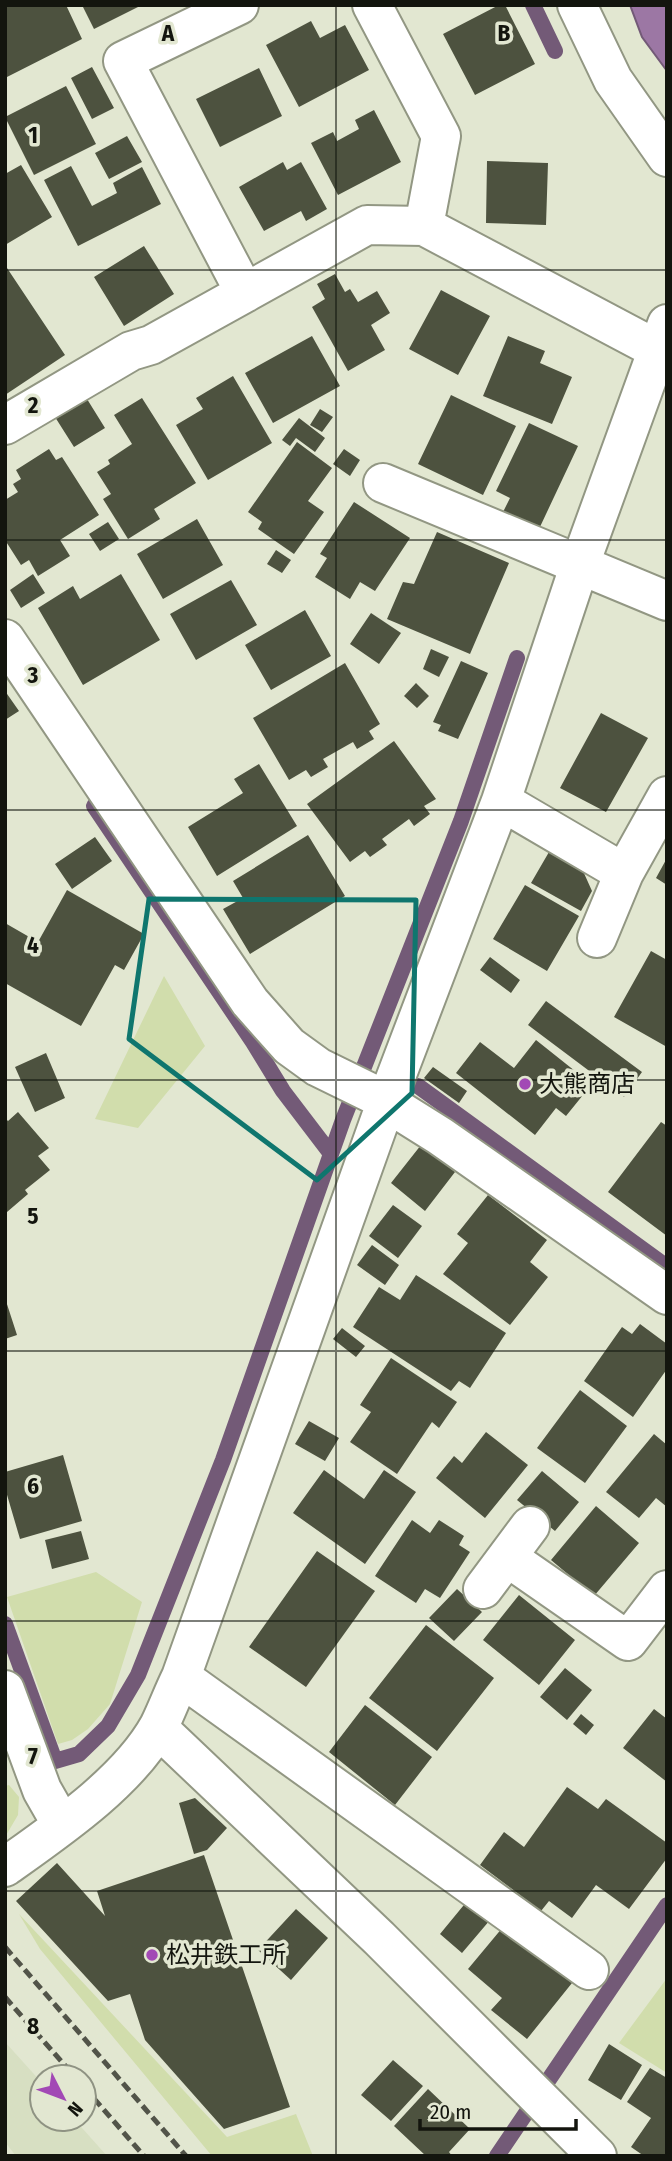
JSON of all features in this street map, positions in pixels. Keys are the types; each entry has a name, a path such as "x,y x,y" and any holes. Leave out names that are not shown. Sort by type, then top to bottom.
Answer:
{"street":[{"path":"239,5 123,61 245,293"},
{"path":"372,5 441,136 424,226"},
{"path":"577,5 613,80 667,157"},
{"path":"5,425 131,351 151,345 367,225 424,226 662,337 580,564 501,801 380,1098 181,1677 158,1728 120,1778 5,1867"},
{"path":"383,483 667,601"},
{"path":"5,639 250,1002 289,1046 318,1067 380,1098 440,1136 665,1289"},
{"path":"597,938 624,873 667,796"},
{"path":"501,801 624,873"},
{"path":"483,1588 530,1526"},
{"path":"507,1557 628,1641 667,1590"},
{"path":"181,1677 589,1970"},
{"path":"5,1690 42,1790 62,1825"},
{"path":"158,1728 379,1938 597,2156"}],"highlighted area":[{"path":"149,899 416,900 412,1093 317,1180 129,1039"}],"shaded area":[{"path":"630,5 667,5 667,71 642,37"},
{"path":"5,2042 28,2067 28,2133 86,2133 107,2156 16,2156 5,2142"}],"green space":[{"path":"164,976 205,1046 138,1128 95,1119"},
{"path":"96,1572 142,1602 110,1704 88,1729 72,1740 58,1744 7,1597"},
{"path":"9,1785 19,1797 18,1815 5,1837 5,1786"},
{"path":"19,1914 227,2137 296,2114 313,2156 212,2156 40,1949"},
{"path":"667,1978 667,2073 619,2043"}],"building":[{"path":"5,5 66,5 82,39 5,78"},
{"path":"82,5 142,5 94,29"},
{"path":"499,5 505,5 535,64 475,95 443,34"},
{"path":"311,21 320,38 345,25 369,70 299,107 266,45"},
{"path":"92,67 114,108 92,119 71,78"},
{"path":"259,68 282,116 220,147 196,99"},
{"path":"66,86 96,144 34,175 5,117"},
{"path":"374,110 401,162 338,195 311,143 333,132 337,141 359,129 355,120"},
{"path":"127,136 142,162 109,179 95,153"},
{"path":"487,161 548,163 546,225 486,223"},
{"path":"283,162 287,170 301,162 327,209 306,221 301,211 264,231 239,187"},
{"path":"21,165 52,217 5,245 5,174"},
{"path":"71,166 92,206 117,193 113,183 142,167 161,204 78,246 44,180"},
{"path":"144,246 174,294 124,326 94,277"},
{"path":"5,265 65,355 5,395"},
{"path":"335,274 345,292 350,289 358,302 377,291 390,313 371,325 385,350 348,371 312,307 325,299 317,284"},
{"path":"441,290 490,316 458,375 409,349"},
{"path":"312,336 340,386 273,423 245,373"},
{"path":"508,336 545,351 540,363 572,377 552,424 483,396"},
{"path":"233,376 272,443 208,480 176,425 203,409 196,398"},
{"path":"451,395 516,426 483,495 418,464"},
{"path":"142,398 196,483 154,509 160,519 128,539 103,499 111,494 97,472 110,464 108,460 132,444 114,415"},
{"path":"87,399 105,428 74,447 55,417"},
{"path":"320,409 333,417 322,432 310,425"},
{"path":"299,418 325,438 315,452 296,438 290,446 282,440"},
{"path":"529,423 578,446 539,529 503,512 510,498 496,491"},
{"path":"297,442 332,468 308,501 324,512 294,554 258,529 262,522 248,512"},
{"path":"49,449 56,460 62,457 99,515 60,540 70,556 38,576 29,560 21,565 5,540 5,500 18,492 13,484 21,479 16,470"},
{"path":"344,449 360,460 350,476 333,464"},
{"path":"354,502 410,538 375,591 360,582 350,599 315,577 327,558 320,554"},
{"path":"197,519 223,565 163,599 137,554"},
{"path":"108,522 119,539 100,551 89,534"},
{"path":"437,532 509,563 470,654 387,619 403,582 414,584"},
{"path":"276,550 291,560 282,573 267,564"},
{"path":"33,574 45,593 21,608 10,590"},
{"path":"121,574 160,640 83,685 38,608 73,586 80,599"},
{"path":"231,580 257,625 196,660 170,614"},
{"path":"305,610 331,656 271,690 245,645"},
{"path":"371,613 401,633 379,664 350,644"},
{"path":"431,649 449,657 439,677 423,669"},
{"path":"461,661 488,673 458,739 438,731 441,725 433,722"},
{"path":"345,663 380,724 369,731 374,739 357,749 353,742 323,759 328,767 311,777 306,770 289,780 253,718"},
{"path":"416,683 429,696 417,708 404,696"},
{"path":"5,691 19,711 5,720"},
{"path":"601,713 648,738 606,812 560,788"},
{"path":"394,741 436,799 424,806 430,814 414,826 409,819 382,839 387,845 370,857 365,851 350,862 307,804"},
{"path":"259,764 297,826 217,876 188,827 243,793 234,779"},
{"path":"308,835 345,896 250,954 223,909 243,898 233,881"},
{"path":"95,837 112,861 72,889 55,864"},
{"path":"549,852 583,871 592,891 581,911 531,883"},
{"path":"667,858 667,885 656,878"},
{"path":"525,885 579,916 547,971 493,939"},
{"path":"67,890 144,934 124,970 115,965 81,1026 5,983 5,923 38,942"},
{"path":"651,951 667,960 667,1047 614,1017"},
{"path":"490,957 520,980 511,993 480,970"},
{"path":"546,1001 642,1072 624,1097 528,1025"},
{"name":"大熊商店","path":"536,1040 585,1079 576,1090 583,1095 566,1116 556,1108 535,1135 456,1073 480,1042 514,1068"},
{"path":"46,1053 65,1098 35,1112 15,1067"},
{"path":"433,1067 467,1091 459,1103 424,1078"},
{"path":"18,1112 49,1148 38,1156 50,1170 25,1190 28,1194 7,1212 5,1118 8,1121"},
{"path":"661,1122 667,1126 667,1236 608,1192"},
{"path":"421,1145 455,1172 425,1211 391,1183"},
{"path":"488,1195 547,1240 530,1262 548,1277 510,1325 443,1274 468,1243 457,1234"},
{"path":"393,1205 422,1226 398,1258 369,1236"},
{"path":"372,1245 399,1265 385,1285 357,1265"},
{"path":"416,1275 506,1333 470,1388 459,1381 451,1391 353,1327 379,1287 400,1300"},
{"path":"5,1298 17,1335 5,1339"},
{"path":"640,1324 667,1344 667,1369 633,1417 584,1381 622,1327 632,1334"},
{"path":"342,1328 365,1346 356,1357 333,1339"},
{"path":"391,1358 457,1402 439,1428 432,1422 397,1474 350,1442 371,1412 360,1405"},
{"path":"580,1390 627,1426 585,1483 537,1448"},
{"path":"309,1421 339,1438 325,1461 295,1444"},
{"path":"486,1432 528,1465 485,1518 436,1478 454,1456 462,1463"},
{"path":"654,1434 667,1445 667,1507 656,1498 639,1518 606,1492"},
{"path":"63,1455 82,1521 20,1539 5,1488 5,1472"},
{"path":"324,1470 364,1499 384,1470 416,1492 365,1564 293,1513"},
{"path":"542,1471 579,1502 555,1531 517,1500"},
{"path":"596,1506 639,1543 594,1596 551,1560"},
{"path":"412,1520 430,1533 439,1520 464,1536 459,1545 470,1552 440,1598 425,1589 416,1603 375,1576"},
{"path":"81,1531 89,1559 52,1569 45,1540"},
{"path":"317,1551 375,1591 306,1687 249,1647"},
{"path":"457,1589 482,1612 454,1641 429,1618"},
{"path":"519,1595 575,1640 539,1685 483,1640"},
{"path":"426,1625 494,1678 437,1751 369,1698"},
{"path":"565,1668 592,1690 567,1720 540,1697"},
{"path":"365,1705 432,1757 395,1805 329,1752"},
{"path":"654,1709 667,1719 667,1782 623,1748"},
{"path":"581,1714 594,1725 586,1735 573,1724"},
{"path":"567,1787 598,1809 606,1799 667,1843 667,1858 629,1909 596,1885 572,1918 549,1901 541,1911 480,1865 504,1832 524,1847"},
{"path":"195,1798 227,1828 207,1850 194,1854 179,1803"},
{"name":"松井鉄工所","path":"204,1855 290,2107 224,2129 145,2040 130,1994 108,2001 16,1901 57,1863 105,1916 97,1891"},
{"path":"468,1900 490,1920 462,1953 440,1934"},
{"path":"296,1909 328,1938 291,1980 258,1950"},
{"path":"503,1927 572,1983 527,2039 491,2010 502,1998 468,1969"},
{"path":"609,2044 642,2065 621,2100 588,2080"},
{"path":"393,2060 423,2086 391,2121 361,2095"},
{"path":"650,2068 667,2078 667,2156 644,2156 631,2147 651,2118 627,2102"},
{"path":"428,2089 470,2129 449,2152 452,2156 426,2156 394,2126"}],"waterway":[{"path":"533,5 555,51"},
{"path":"5,1624 55,1761 79,1754 108,1726 138,1675 223,1460 343,1120 461,821 517,658"},
{"path":"94,806 283,1091 331,1154"},
{"path":"418,1086 667,1267"},
{"path":"497,2156 667,1905"}],"railway":[{"path":"5,1947 186,2156"},
{"path":"5,1997 63,2063"},
{"path":"98,2103 144,2156"}],"place":[{"name":"大熊商店","path":"525,1084"},
{"name":"松井鉄工所","path":"152,1955"}]}
